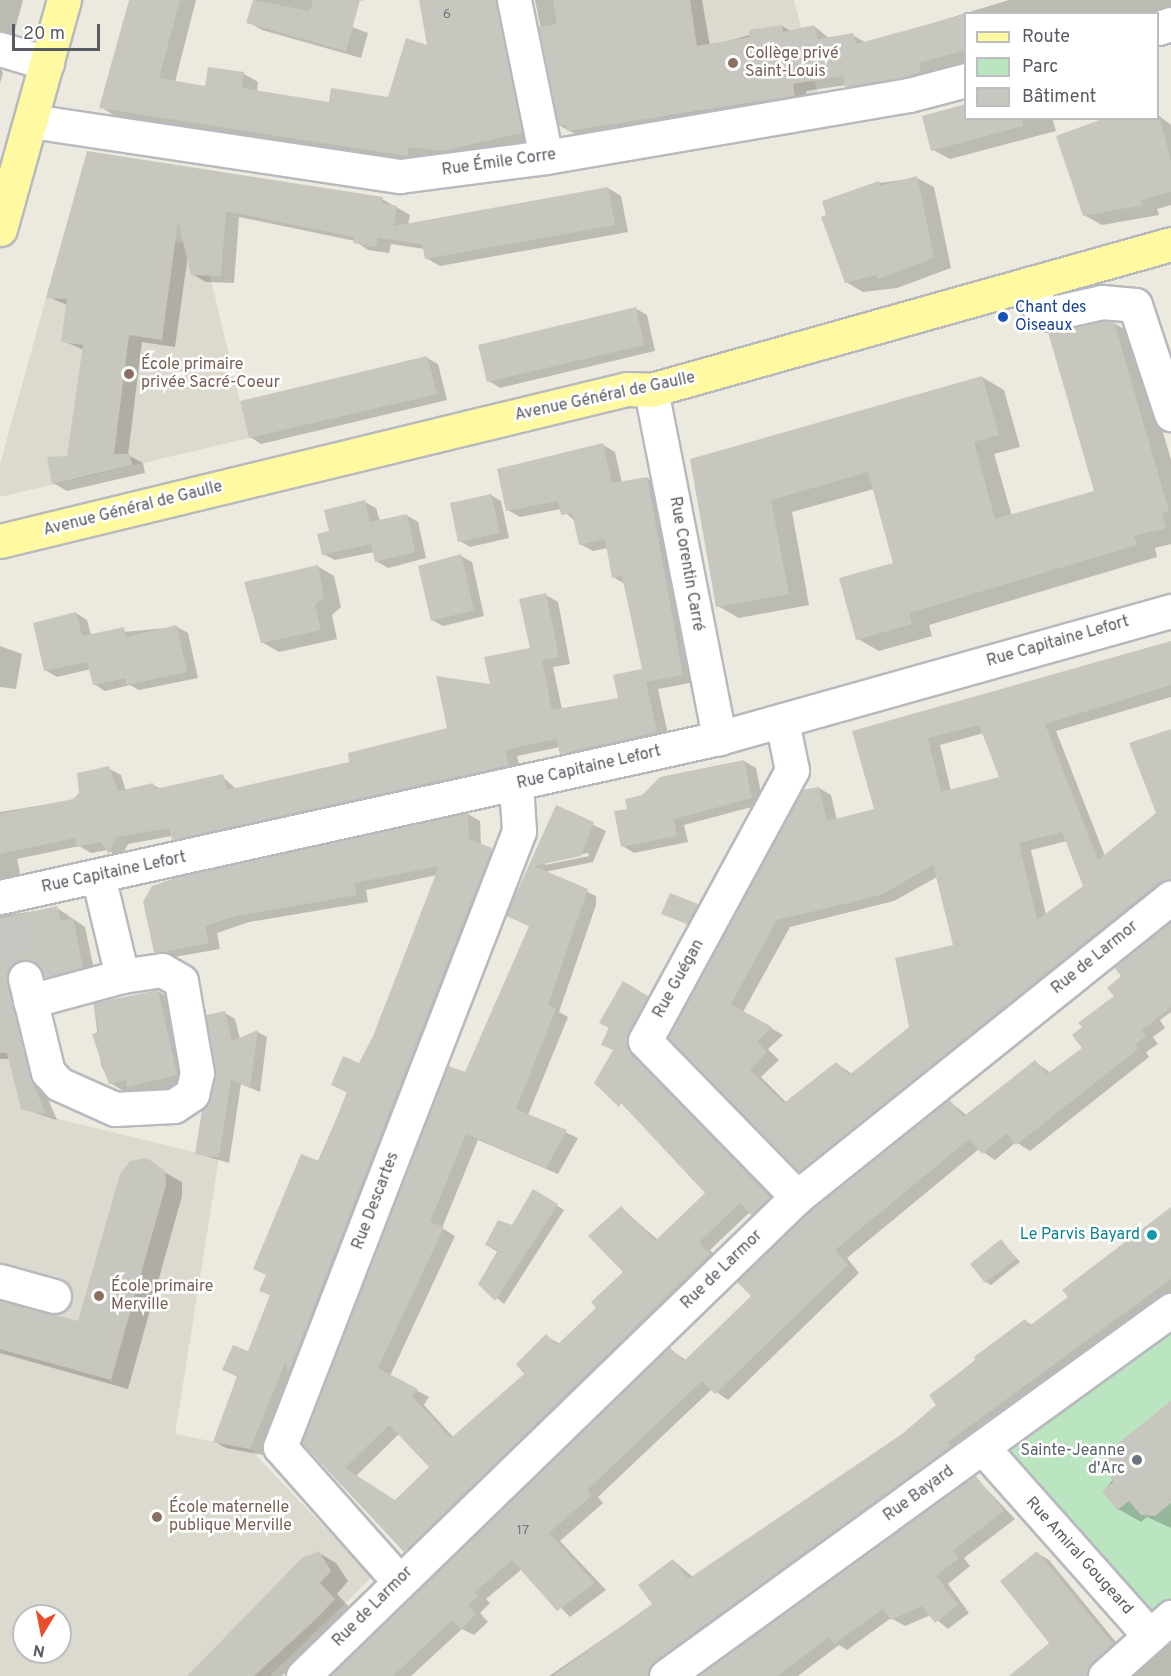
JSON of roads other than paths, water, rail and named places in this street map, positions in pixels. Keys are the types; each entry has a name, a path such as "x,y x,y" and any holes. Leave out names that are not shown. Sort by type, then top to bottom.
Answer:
{"main road":[{"path":"0,229 64,0"},
{"name":"Avenue Général de Gaulle","path":"0,542 627,389 651,390 1171,244"}],"street":[{"path":"514,0 546,157"},
{"path":"0,49 47,63"},
{"name":"Rue Émile Corre","path":"31,121 399,176 546,157 909,95 964,81"},
{"path":"1031,283 1040,309 1049,314 1102,302 1135,305 1171,414"},
{"name":"Rue Corentin Carré","path":"651,390 719,738"},
{"name":"Rue Capitaine Lefort","path":"6,905 98,876 516,785 719,738 1171,611"},
{"name":"Rue Guégan","path":"782,721 792,771 645,1041 797,1197"},
{"name":"Rue Descartes","path":"399,1581 280,1447 519,831 516,785"},
{"path":"98,876 122,976"},
{"name":"Rue de Larmor","path":"303,1676 797,1197 1171,897"},
{"path":"162,970 181,981 197,1073 192,1094 174,1106 115,1109 59,1084 48,1072 27,989 122,976 162,970"},
{"path":"0,1281 54,1296"},
{"name":"Rue Bayard","path":"666,1676 1171,1310"},
{"name":"Rue Amiral Gougeard","path":"983,1448 1161,1627"},
{"path":"1105,1676 1161,1627"}],"tunnel":[{"path":"12,922 25,978"}],"place":[{"name":"Collège privé Saint-Louis","path":"733,63"},
{"name":"Chant des Oiseaux","path":"1003,317"},
{"name":"École primaire privée Sacré-Coeur","path":"129,374"},
{"name":"Le Parvis Bayard","path":"1152,1235"},
{"name":"École primaire Merville","path":"99,1296"},
{"name":"Sainte-Jeanne d'Arc","path":"1137,1460"},
{"name":"École maternelle publique Merville","path":"157,1517"}]}
